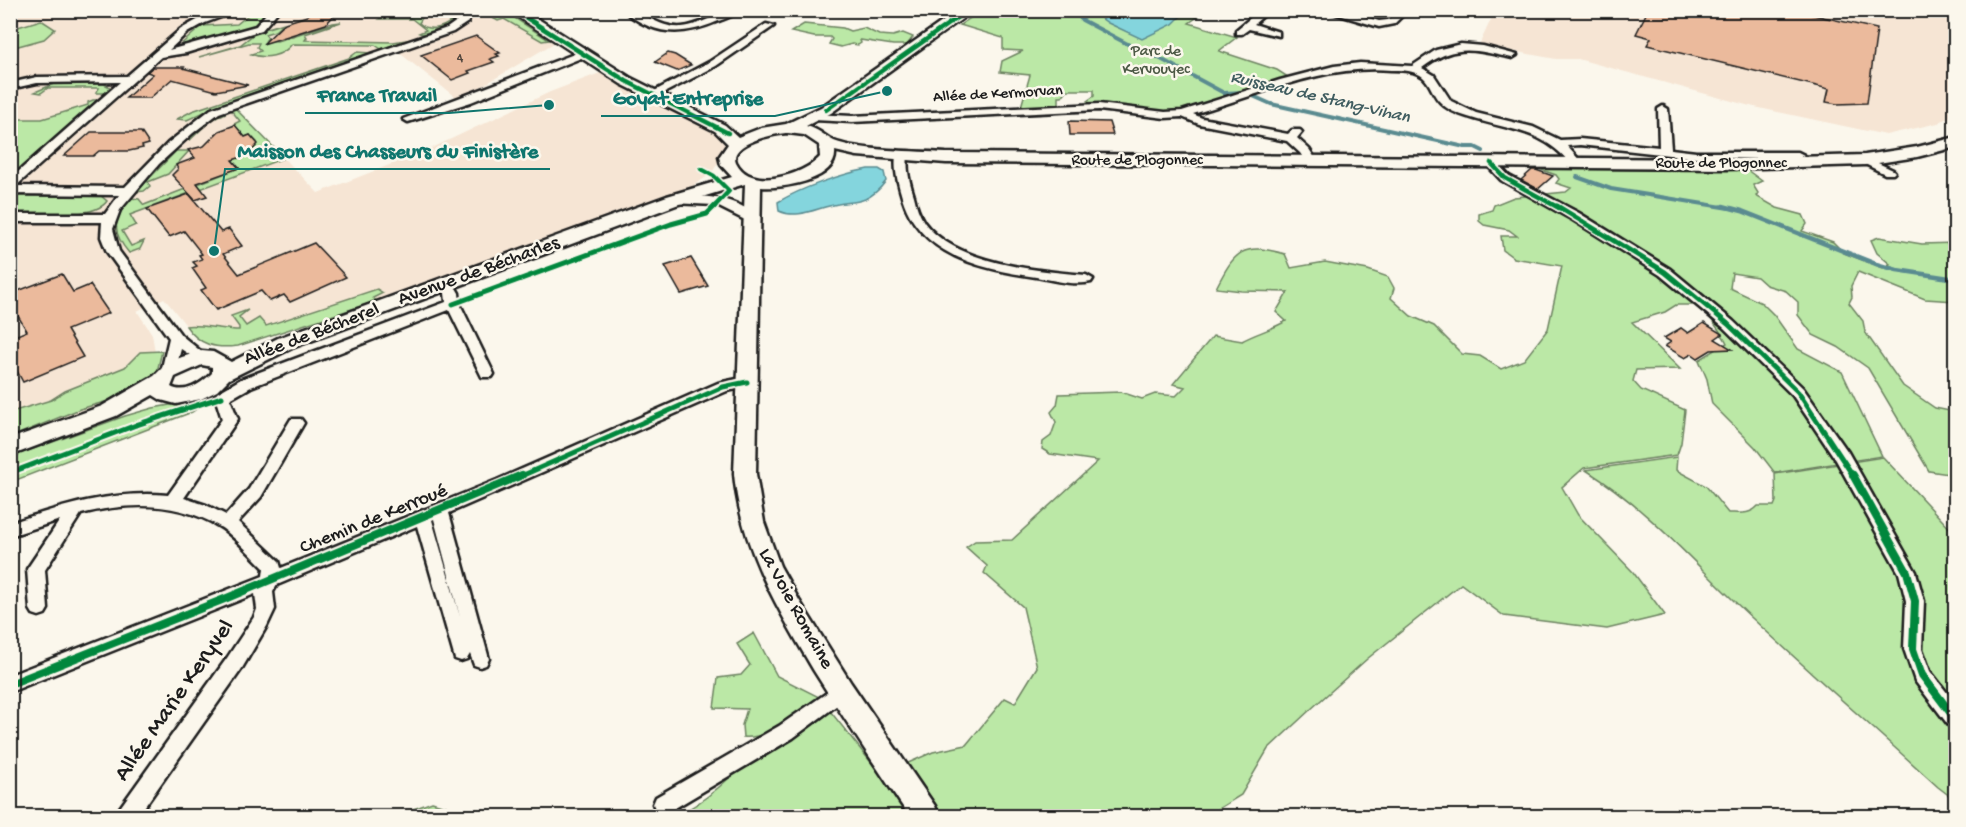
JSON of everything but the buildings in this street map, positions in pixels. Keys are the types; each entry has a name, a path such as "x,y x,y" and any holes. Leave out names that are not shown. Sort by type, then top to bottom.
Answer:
{"main road":[{"path":"514,10 582,54 652,95 724,130 736,144"},
{"path":"821,115 823,140 829,151 823,164 803,177 775,182 752,195 729,162 729,154 736,144 744,138 766,130 789,128 821,115 968,10"},
{"path":"694,114 766,130"},
{"name":"Route de Plogonnec","path":"789,128 806,131 823,140 857,151 902,158"},
{"name":"Route de Plogonnec","path":"823,164 902,158 1311,161 1399,165 1786,164 1865,160 1917,152 1956,142"},
{"name":"Avenue de Bécharles","path":"215,374 285,343 672,200 705,184 729,162"},
{"name":"Avenue de Bécharles","path":"672,200 752,195"},
{"name":"La Voie Romaine","path":"752,195 745,474 752,527 767,566 785,600 841,691 925,816"},
{"path":"10,448 109,411 166,383 184,363 215,374 194,394 166,383"}],"street":[{"path":"10,188 129,79 191,26 236,10"},
{"path":"158,54 182,51 259,28 275,10"},
{"path":"173,501 230,418 215,374 176,338 114,252 106,234 108,218 127,191 195,125 215,111 450,30 464,21 468,16 468,10"},
{"path":"627,10 654,27 679,32 734,11"},
{"path":"1266,10 1243,28 1276,34"},
{"path":"1327,10 1379,24 1391,22 1404,10"},
{"path":"652,95 693,77 770,26"},
{"path":"736,35 749,42"},
{"path":"1414,69 1440,52 1460,45 1512,55"},
{"path":"408,119 467,100 582,54"},
{"name":"Allée de Kermorvan","path":"821,115 860,119 1089,107 1121,108 1165,115 1183,114 1342,67 1366,65 1414,69"},
{"name":"Route de Plogonnec","path":"1414,69 1427,74 1434,82 1440,96 1457,108 1477,116 1526,128 1560,144 1576,163"},
{"path":"10,87 37,80 129,79"},
{"name":"Route de Plogonnec","path":"1663,109 1665,151"},
{"name":"Allée de Kermorvan","path":"1183,114 1199,121 1294,134 1311,161"},
{"name":"Route de Plogonnec","path":"1560,144 1580,141 1718,157 1798,155"},
{"path":"902,158 903,178 913,212 924,229 941,242 979,260 1006,268 1086,279"},
{"name":"Route de Plogonnec","path":"1865,160 1889,172"},
{"path":"1483,163 1628,247 1672,278 1740,335 1804,399 1842,456 1907,572 1915,601 1912,631 1913,648 1918,665 1922,675 1956,720"},
{"path":"10,188 127,191"},
{"name":"Avenue de Bécharles","path":"672,200 697,199 723,202 752,195"},
{"path":"10,218 108,218"},
{"path":"447,284 452,293 453,304 487,374"},
{"name":"Allée de Bécherel","path":"215,374 246,383 453,304"},
{"path":"166,383 176,338"},
{"name":"Chemin de Kerroué","path":"10,684 440,510 620,434 723,387 747,382"},
{"path":"228,523 255,493 296,423"},
{"path":"10,530 77,508 137,499 173,501 228,523 273,566 271,579"},
{"path":"39,609 36,568 77,508"},
{"name":"Chemin de Kerroué","path":"440,510 480,659"},
{"name":"Chemin de Kerroué","path":"423,517 461,653"},
{"name":"Allée Marie Keryvel","path":"126,816 247,644 264,614 266,605 264,592 271,579"},
{"name":"La Voie Romaine","path":"663,804 786,732 841,691"}],"shaded area":[{"path":"504,10 554,43 459,100 397,51 235,107 318,193 430,149 550,92 600,73 657,103 714,128 725,138 718,163 711,174 691,187 629,212 450,279 238,346 213,347 197,339 164,298 137,311 152,334 156,358 114,399 11,440 11,11"},
{"path":"1495,11 1955,11 1955,114 1938,123 1886,135 1750,106 1578,59 1556,59 1479,45"}],"green space":[{"path":"253,11 270,11 250,28 183,47 179,46 202,26 237,24"},
{"path":"386,11 426,11 419,23 428,28 443,26 456,16 455,11 459,11 460,16 448,26 422,34 419,33 426,30 412,19 379,19"},
{"path":"477,11 504,11 549,40 542,41 504,19 498,21 487,15 476,16"},
{"name":"Parc de Kervouyec","path":"981,11 1206,11 1189,23 1237,37 1219,51 1277,70 1288,77 1237,95 1177,112 1090,103 1087,101 1094,96 1094,90 1067,90 1062,97 1059,97 1059,106 1021,107 1030,75 1000,72 1002,61 1023,51 1003,50 1003,38 960,25"},
{"path":"41,20 55,29 44,39 11,48 11,29"},
{"path":"341,22 305,34 307,37 305,40 393,42 413,39 381,49 375,45 292,44 279,54 268,57 251,54 261,51 257,47 259,43 249,43 199,57 240,45 258,31 284,23 275,31 265,34 268,38 266,40 277,41"},
{"path":"804,24 843,28 850,31 864,28 879,35 893,36 903,33 913,37 907,45 860,40 861,43 858,45 841,47 829,44 832,39 830,37 814,37 791,32"},
{"path":"357,52 372,53 222,104 187,120 177,119 192,111 349,58"},
{"path":"56,83 104,84 110,87 106,93 96,93 99,88 48,88 41,93 35,92"},
{"path":"98,100 11,177 11,119 42,119 88,105 88,102"},
{"path":"234,107 284,158 130,215 136,225 122,231 131,246 144,241 140,249 129,253 119,238 116,225 131,198 139,199 144,205 239,168 232,160 248,155 257,142 250,135 242,138 234,124 240,121 231,110 210,121 190,140 186,140 211,117"},
{"path":"176,151 189,151 168,174 148,182 150,186 144,191 136,192"},
{"path":"1539,169 1747,170 1762,181 1753,185 1758,193 1756,196 1777,208 1803,215 1807,224 1802,231 1833,242 1844,253 1883,268 1890,264 1877,253 1871,240 1879,237 1922,244 1955,243 1955,301 1925,299 1858,272 1851,286 1852,297 1849,303 1863,321 1865,332 1903,386 1935,408 1955,412 1955,475 1929,471 1868,368 1838,347 1813,335 1798,315 1798,302 1786,291 1766,285 1757,277 1732,273 1730,288 1762,303 1774,315 1798,349 1842,372 1882,456 1775,473 1755,447 1712,404 1707,379 1699,360 1727,343 1702,305 1676,305 1665,312 1632,322 1680,369 1636,370 1633,381 1641,390 1685,410 1681,443 1677,455 1584,468 1562,487 1578,515 1633,572 1665,615 1607,629 1504,616 1461,584 1367,659 1268,749 1241,795 1213,812 1212,816 675,816 702,801 714,791 772,735 743,737 742,725 747,709 714,708 718,678 741,675 750,665 737,644 754,633 777,676 819,697 881,775 933,752 966,745 1005,698 1015,703 1037,667 1023,607 984,573 987,566 966,547 975,541 1012,540 1098,461 1050,454 1042,449 1043,442 1051,436 1056,422 1051,412 1057,405 1059,394 1121,392 1142,399 1155,394 1176,396 1185,387 1173,384 1213,336 1242,341 1286,321 1276,312 1288,292 1216,288 1229,265 1242,253 1249,250 1270,250 1285,254 1291,268 1325,262 1368,270 1388,277 1394,288 1391,298 1411,316 1434,326 1462,354 1480,356 1501,369 1524,360 1548,329 1562,266 1514,258 1503,250 1501,236 1517,236 1509,230 1484,225 1479,221 1479,214 1492,210 1494,205 1514,197 1566,192 1571,188 1556,183 1559,179 1556,175"},
{"path":"19,196 101,196 107,201 90,211 77,213 11,213 11,198"},
{"path":"377,289 383,293 373,298 377,301 238,346 222,347 208,344 196,338 186,326 239,330 231,316 248,310 239,317 246,326 259,318 266,326"},
{"path":"162,351 157,372 152,379 129,395 80,409 11,437 11,412 51,400 65,391 125,367 140,352"},
{"path":"224,387 224,391 192,412 11,482 11,457 125,416 209,396"},
{"path":"1677,457 1676,470 1706,486 1728,513 1737,513 1748,512 1758,506 1774,506 1776,501 1775,474 1883,457 1955,534 1955,800 1776,640 1652,521 1586,470"},
{"path":"432,802 458,810 459,816 395,816"}],"water":[{"path":"1106,11 1182,11 1184,13 1173,24 1142,39 1101,18"},
{"path":"868,169 879,169 884,172 886,181 877,192 865,199 801,214 779,211 778,202 798,192 834,178"}],"waterway":[{"name":"Ruisseau de Stang-Vihan","path":"1083,10 1079,16 1082,20 1139,50"},
{"name":"Ruisseau de Stang-Vihan","path":"1157,57 1224,93 1244,92 1271,104 1465,147 1475,147 1483,151"},
{"name":"Ruisseau de Stang-Vihan","path":"1577,177 1611,189 1729,208"},
{"name":"Ruisseau de Stang-Vihan","path":"1723,206 1742,211 1876,264 1897,270 1956,279"}],"cycle path":[{"path":"514,10 626,81 728,133"},
{"path":"826,110 968,10"},
{"path":"1491,163 1505,178 1575,216 1665,272 1728,324 1798,392 1842,456 1907,572 1915,601 1913,649 1922,675 1956,720"},
{"path":"453,304 671,224 707,214 729,191 714,176 701,169"},
{"path":"10,684 227,598 503,484 723,387 747,382"},
{"path":"10,473 136,425 222,397"}],"place":[{"name":"Goyat Entreprise","path":"887,91"},
{"name":"France Travail","path":"549,105"},
{"name":"Maisson des Chasseurs du Finistère","path":"214,251"}]}
